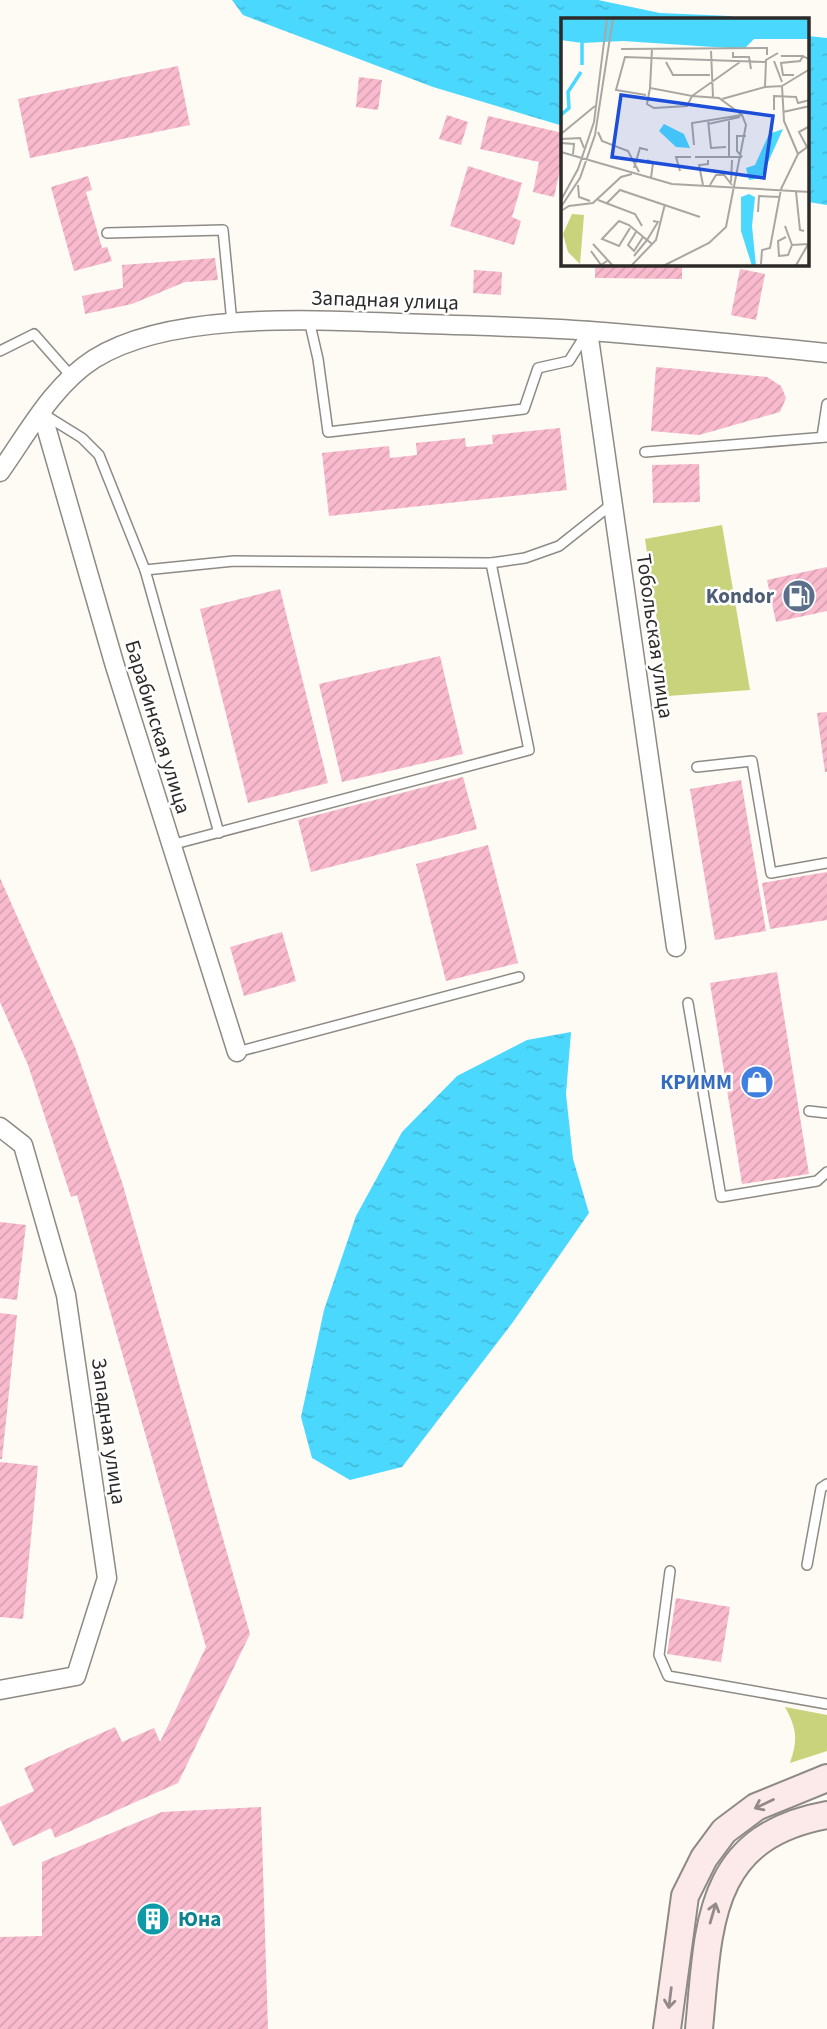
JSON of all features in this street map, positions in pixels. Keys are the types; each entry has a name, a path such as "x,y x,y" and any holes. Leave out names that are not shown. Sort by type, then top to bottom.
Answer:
{"main road":[{"path":"667,2029 677,1938 685,1896 704,1858 724,1831 756,1807 827,1777"},
{"path":"699,2029 709,1929 719,1892 737,1862 764,1836 799,1820 827,1815"}],"street":[{"name":"Западная улица","path":"0,472 71,376 120,345 160,333 232,323 309,320 588,331 827,353"},
{"name":"Тобольская улица","path":"588,331 676,947"},
{"name":"Барабинская улица","path":"42,413 115,666 237,1052"},
{"name":"Западная улица","path":"0,1127 23,1145 66,1295 107,1578 76,1676 0,1690"}],"lane":[{"path":"107,233 223,230 232,323"},
{"path":"309,320 318,359 328,432 524,409 538,368 569,361 588,331"},
{"path":"0,351 34,334 71,376"},
{"path":"645,452 824,437 827,404"},
{"path":"42,413 82,438 99,455 145,570 219,832"},
{"path":"145,570 234,561 491,563 525,558 559,546 613,503"},
{"path":"171,845 529,750 491,563"},
{"path":"697,767 752,761 771,873 827,863"},
{"path":"237,1052 519,977"},
{"path":"688,1003 721,1197 817,1181 827,1172"},
{"path":"809,1111 827,1113"},
{"path":"807,1565 821,1488 827,1484"},
{"path":"670,1571 659,1655 668,1676 827,1704"}],"green space":[{"path":"722,525 750,690 668,696 645,539"},
{"path":"785,1707 827,1715 827,1751 790,1763 795,1735"}],"water":[{"path":"232,0 598,0 660,13 736,18 561,18 561,125 433,87 243,15"},
{"path":"810,36 827,38 827,205 810,202"},
{"path":"571,1032 566,1094 573,1159 589,1213 513,1322 402,1467 350,1480 312,1458 301,1417 324,1310 356,1216 402,1132 457,1076 527,1040"}],"building":[{"path":"178,66 190,125 30,158 18,99"},
{"path":"359,77 382,80 378,110 356,107"},
{"path":"447,115 468,122 461,145 439,139"},
{"path":"488,116 561,133 561,165 554,197 533,192 539,162 480,149"},
{"path":"468,166 522,183 512,217 521,221 514,245 450,226"},
{"path":"88,176 92,190 86,192 102,248 107,247 112,261 74,271 51,187"},
{"path":"215,258 218,280 185,282 132,304 85,314 82,296 123,288 122,265"},
{"path":"595,266 682,266 682,279 595,278"},
{"path":"740,269 765,274 756,320 731,315"},
{"path":"474,270 502,272 501,295 473,293"},
{"path":"656,367 767,377 781,386 786,398 780,412 699,435 651,431"},
{"path":"560,428 567,490 329,516 322,453 389,446 390,458 417,455 416,443 465,438 466,447 493,444 492,435"},
{"path":"699,464 700,502 653,503 652,465"},
{"name":"Kondor","path":"827,567 827,611 776,622 767,580"},
{"path":"280,589 328,783 248,803 200,609"},
{"path":"440,656 463,754 342,782 319,684"},
{"path":"827,712 827,772 825,772 817,713"},
{"path":"463,777 477,829 311,872 298,820"},
{"path":"741,780 766,931 715,940 690,789"},
{"path":"488,845 518,963 446,981 416,864"},
{"path":"827,872 827,920 770,929 762,883"},
{"path":"0,878 75,1047 122,1182 250,1634 178,1783 55,1838 51,1828 13,1846 0,1819 0,1807 34,1791 24,1768 115,1727 122,1742 154,1728 160,1742 206,1647 77,1195 71,1197 28,1065 0,1002"},
{"path":"282,932 296,981 244,996 230,947"},
{"path":"777,972 809,1174 742,1184 710,983"},
{"path":"0,1222 26,1225 17,1300 0,1298"},
{"path":"0,1313 17,1315 2,1459 0,1459"},
{"path":"0,1462 38,1466 23,1619 0,1617"},
{"path":"676,1598 730,1607 721,1662 667,1654"},
{"name":"Юна","path":"261,1807 268,2029 0,2029 0,1937 42,1936 42,1862 162,1812"}],"place":[{"name":"Kondor","path":"799,596"},
{"name":"КРИММ","path":"757,1082"},
{"name":"Юна","path":"153,1919"}]}
